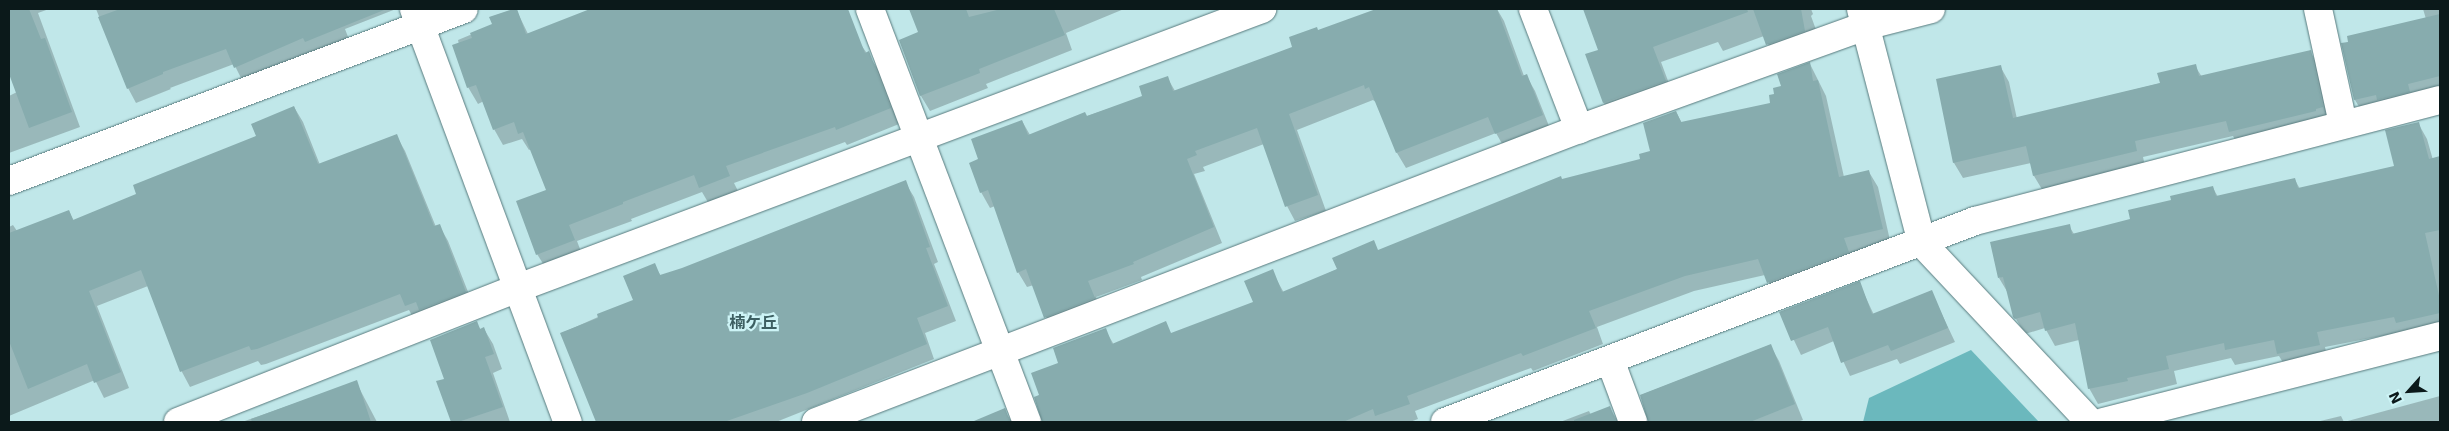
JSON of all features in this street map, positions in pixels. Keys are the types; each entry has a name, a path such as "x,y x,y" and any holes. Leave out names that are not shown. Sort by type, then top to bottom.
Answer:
{"street":[{"path":"9,181 417,17 464,9"},
{"path":"870,9 1027,422"},
{"path":"178,422 518,288 1262,9"},
{"path":"1533,9 1579,129"},
{"path":"816,422 1000,353 1863,17 1931,9"},
{"path":"2318,9 2343,124"},
{"path":"417,17 568,422"},
{"path":"1863,17 1922,243 2090,422"},
{"path":"1445,422 1922,243 1975,221 2440,100"},
{"path":"2103,422 2440,336"},
{"path":"1610,360 1633,422"}],"water":[{"path":"1971,350 2039,422 1863,422 1869,398"}],"building":[{"path":"9,9 29,9 41,39 45,38 72,112 29,128 9,74"},
{"path":"120,9 384,10 305,42 303,38 234,68 226,49 163,72 163,74 127,89 98,17"},
{"path":"517,9 526,34 590,9 848,9 865,53 869,51 891,108 836,130 835,127 726,166 730,176 699,188 694,175 623,202 623,204 569,225 575,240 536,255 516,201 546,190 523,132 518,134 514,122 493,130 476,85 467,88 452,45 472,38 470,33 492,24 489,17"},
{"path":"909,9 966,9 969,17 1001,9 1054,9 1065,35 979,69 980,73 920,96 899,40 918,32"},
{"path":"1376,9 1497,9 1522,76 1527,74 1543,115 1495,134 1488,117 1396,153 1369,87 1365,89 1364,85 1289,114 1318,195 1285,207 1257,128 1195,151 1197,155 1187,159 1214,227 1133,262 1134,264 1088,281 1095,298 1044,318 1026,269 1017,273 988,190 980,193 969,163 978,159 971,139 1022,120 1028,135 1085,112 1087,116 1142,96 1139,86 1168,76 1173,91 1292,47 1289,37 1317,27 1318,30"},
{"path":"1583,9 1747,9 1748,12 1653,47 1666,81 1603,103 1585,54 1598,50"},
{"path":"1753,9 1801,9 1805,31 1766,45"},
{"path":"2440,14 2440,76 2408,84 2410,92 2377,100 2376,95 2354,100 2341,43 2348,42 2347,36"},
{"path":"2311,50 2323,107 2316,109 2316,111 2229,132 2226,121 2135,141 2137,151 2033,176 2026,146 1953,163 1936,79 2001,65 2013,118 2160,83 2157,73 2196,64 2199,76"},
{"path":"1810,62 1813,81 1818,80 1839,177 1869,170 1883,229 1844,238 1849,252 1767,283 1758,259 1685,276 1589,311 1596,328 1523,356 1521,353 1407,396 1410,404 1375,416 1373,409 1343,422 1042,422 1034,397 1039,395 1031,373 1058,363 1053,348 1106,328 1112,344 1166,321 1171,333 1253,302 1244,281 1273,269 1282,292 1337,269 1332,258 1374,240 1378,250 1561,176 1562,179 1640,159 1639,154 1650,151 1643,123 1676,111 1681,122 1770,103 1769,95 1774,94 1773,88 1781,86 1777,74"},
{"path":"294,106 318,164 397,134 434,226 440,224 466,292 419,310 416,302 405,306 400,294 257,349 251,350 249,346 180,372 141,270 89,291 121,372 94,383 87,364 28,389 9,341 9,233 69,210 73,220 136,194 133,185 256,136 251,124"},
{"path":"2419,122 2429,159 2440,156 2440,230 2425,233 2440,300 2440,313 2396,323 2394,317 2317,332 2320,345 2277,354 2274,340 2225,350 2224,343 2166,356 2169,369 2127,378 2128,381 2088,389 2075,323 2045,331 2040,312 2015,319 2013,317 2003,277 1998,278 1990,242 2070,224 2072,234 2130,219 2128,210 2171,200 2170,196 2213,186 2216,196 2295,178 2298,188 2394,166 2385,130"},
{"path":"906,180 930,247 926,248 948,306 917,318 927,344 807,393 724,422 596,422 560,333 598,318 597,314 633,300 623,276 655,263 660,275 682,268"},
{"path":"1860,281 1872,314 1932,290 1948,328 1891,351 1888,345 1841,363 1828,327 1791,341 1779,312"},
{"path":"477,321 480,329 484,327 494,354 485,357 503,407 458,422 451,422 436,381 444,379 430,340"},
{"path":"1771,344 1795,404 1750,422 1648,422 1640,395"},
{"path":"357,380 371,422 252,422 251,419"},
{"path":"1610,406 1616,422 1574,422 1574,420"},
{"path":"1005,408 1010,422 974,422 974,421"}],"district":[{"name":"楠ケ丘","path":"753,323"}]}
